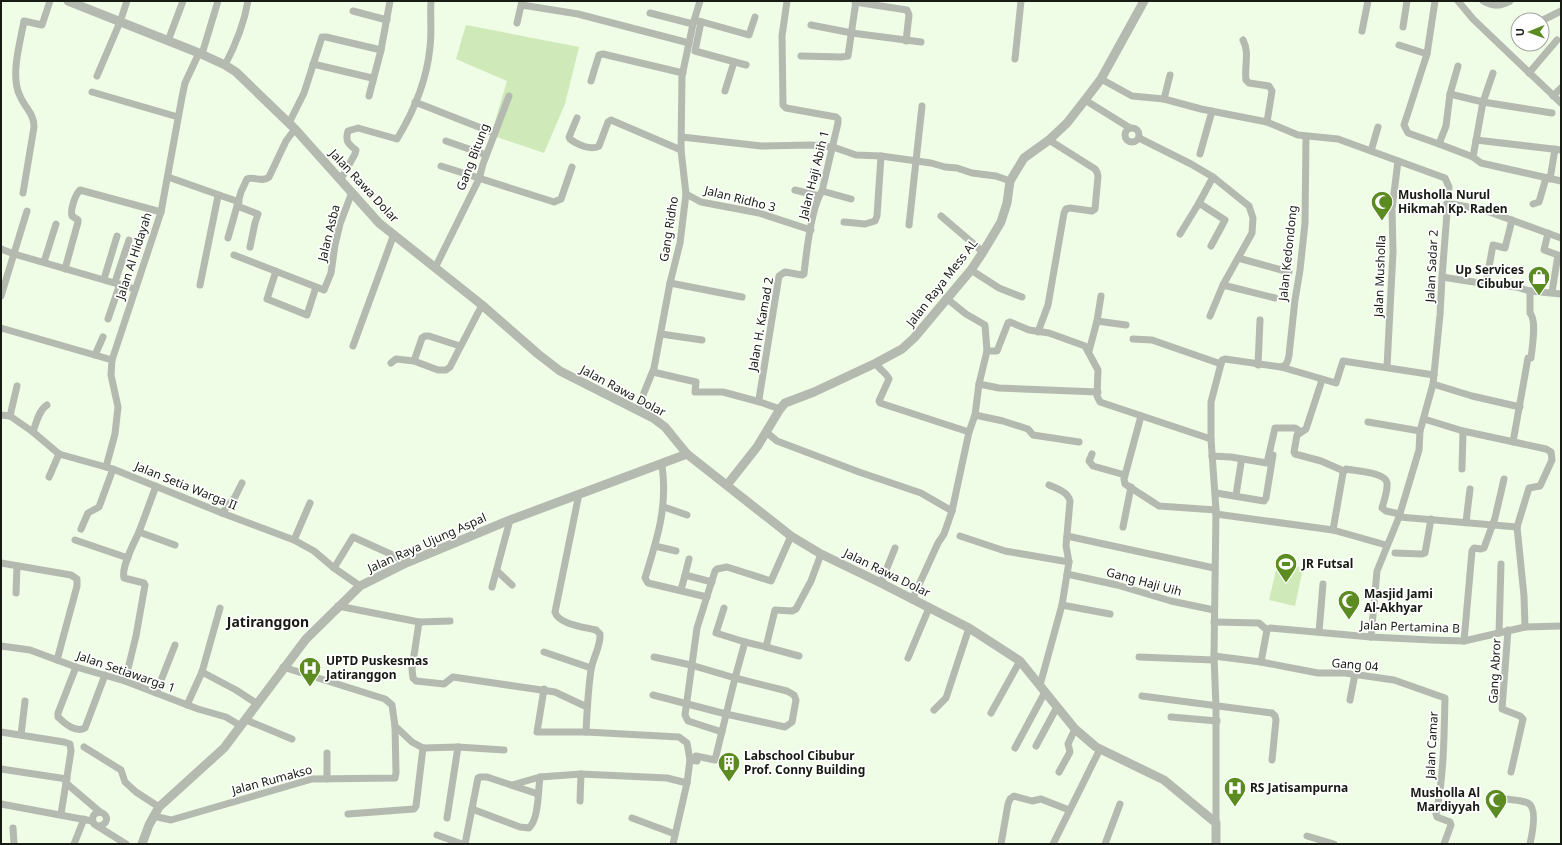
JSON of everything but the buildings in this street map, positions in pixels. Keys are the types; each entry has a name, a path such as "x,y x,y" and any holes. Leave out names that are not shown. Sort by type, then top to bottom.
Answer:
{"street":[{"path":"23,193 34,120 32,114 20,96 15,73 24,21 42,25 50,1"},
{"path":"97,76 120,22 127,1"},
{"path":"168,40 183,1"},
{"name":"Jalan Al Hidayah","path":"81,529 88,513 99,507 110,468 118,407 111,375 112,360 161,212 178,117 186,83 200,54 218,1"},
{"path":"225,65 236,44 245,21 248,1"},
{"path":"369,96 372,78 381,50 390,1"},
{"path":"341,179 356,150 347,142 348,131 358,128 397,138 410,117 425,78 430,46 430,1"},
{"name":"Gang Ridho","path":"637,410 653,372 670,283 680,243 686,194 681,150 683,73 700,1"},
{"name":"Jalan Haji Abih 1","path":"787,1 782,36 783,105 786,108 836,117 838,119 833,147 811,230"},
{"path":"1015,59 1021,1"},
{"name":"Jalan Raya Mess AL","path":"727,485 757,447 785,403 814,392 876,363 902,349 914,338 971,270 983,252 1001,222 1010,181 1024,158 1049,140 1067,123 1085,100 1101,79 1144,1"},
{"path":"1362,31 1368,1"},
{"path":"1403,27 1407,1"},
{"path":"1435,1 1427,54 1404,125 1408,133 1473,157 1481,163 1561,181"},
{"path":"1458,1 1473,19 1561,103"},
{"path":"1483,1 1496,6 1510,1"},
{"name":"Jalan Rawa Dolar","path":"74,2 225,65 246,81 292,126 379,223 482,305 538,354 560,371 653,418 665,428 688,454 791,536 821,554 969,628 1020,662 1075,729 1098,748 1164,780 1216,823"},
{"path":"801,56 848,56 856,2 907,10 909,15 906,41"},
{"path":"517,23 522,3 578,14 689,43"},
{"path":"353,11 387,20"},
{"path":"1550,16 1561,11"},
{"path":"650,13 749,35 755,17"},
{"path":"696,22 695,51 746,65"},
{"path":"811,25 852,33 921,42"},
{"path":"228,238 247,179 250,177 264,180 269,177 286,141 323,36 381,50"},
{"path":"1243,40 1246,51 1246,80 1250,83 1269,86 1272,91 1267,122"},
{"path":"1529,73 1557,40"},
{"path":"1399,45 1427,54"},
{"path":"591,81 598,58 603,54 683,73"},
{"path":"725,91 734,62"},
{"path":"313,64 372,78"},
{"path":"1439,144 1446,126 1450,94 1458,66"},
{"path":"1473,157 1483,102 1493,73"},
{"path":"1164,99 1170,75"},
{"name":"Jalan Sadar 2","path":"1101,79 1132,96 1164,99 1212,111 1267,122 1306,137 1338,139 1445,178 1448,187 1440,315 1434,375 1420,431 1419,450 1399,515 1377,571 1371,637"},
{"path":"1553,96 1561,88"},
{"path":"92,92 178,117"},
{"path":"1450,94 1483,102 1552,113"},
{"name":"Gang Bitung","path":"435,268 479,179 486,155 509,96"},
{"path":"1085,100 1130,128 1138,130 1140,134 1139,138 1135,142 1130,142 1126,138 1126,132 1130,128"},
{"path":"415,102 494,133"},
{"path":"909,225 922,106"},
{"path":"1200,154 1212,111"},
{"path":"576,118 570,139 591,148 596,148 599,146 608,122 614,120 681,150"},
{"path":"1371,151 1378,127"},
{"name":"Jalan Kedondong","path":"1281,368 1287,362 1289,355 1301,262 1305,223 1306,137"},
{"path":"682,138 761,146 812,145 833,147 856,155 915,160 945,167 957,168 972,173 996,176 1010,181"},
{"path":"1139,138 1191,164 1213,177 1244,201 1251,210 1253,224 1252,233 1223,285 1210,316"},
{"path":"1038,332 1048,305 1064,213 1066,209 1070,208 1092,211 1095,210 1098,176 1098,172 1049,140"},
{"path":"1476,140 1558,149 1539,202 1533,204"},
{"path":"446,141 486,155"},
{"path":"844,222 865,224 875,220 877,216 881,156"},
{"name":"Jalan Musholla","path":"1387,367 1393,252 1392,209 1398,161"},
{"path":"441,166 554,202 561,199 572,167"},
{"path":"168,177 238,204 258,214 250,247"},
{"path":"1180,234 1213,177"},
{"path":"65,269 78,224 78,220 72,216 71,213 76,194 78,192 82,190 161,212"},
{"path":"795,190 851,199"},
{"name":"Jalan Asba","path":"316,287 324,290 331,273 340,224 352,192"},
{"name":"Jalan Ridho 3","path":"686,194 702,202 759,213 811,230"},
{"path":"200,285 218,196"},
{"path":"1199,203 1225,220 1211,246"},
{"path":"1447,203 1484,210 1561,238"},
{"path":"1,296 27,211"},
{"path":"941,216 983,252"},
{"path":"1486,283 1493,245 1505,248 1512,220"},
{"path":"44,262 56,224"},
{"name":"Jalan H. Kamad 2","path":"760,402 758,399 779,276 785,272 802,275 804,274 811,230"},
{"path":"1548,233 1544,250 1558,255 1552,292"},
{"path":"352,346 394,234"},
{"path":"104,279 117,236"},
{"path":"108,319 128,240"},
{"path":"1,249 135,289"},
{"path":"234,255 276,271 316,287 307,315 267,299 276,271"},
{"path":"1238,258 1289,272"},
{"path":"971,270 999,288 1022,297"},
{"path":"1442,277 1516,287 1530,291 1561,294"},
{"path":"670,283 742,297"},
{"path":"1223,285 1275,298"},
{"path":"1512,442 1520,407 1528,358 1531,358 1534,329 1533,316 1530,313 1530,291"},
{"path":"1089,351 1097,321 1101,296"},
{"path":"912,600 938,543 944,534 952,511 969,432 975,415 979,384 987,351 985,325 966,314 946,298"},
{"path":"391,364 396,359 414,361 438,370 446,370 450,367 482,305"},
{"path":"1258,365 1260,320"},
{"path":"1097,321 1126,325"},
{"path":"987,351 997,351 1007,325 1010,322 1029,330 1070,340 1085,346 1089,351 1098,370 1098,399 1100,402 1211,439"},
{"path":"1,328 112,360"},
{"path":"661,334 702,340"},
{"path":"95,355 103,336"},
{"path":"414,361 422,338 425,336 460,346"},
{"path":"1133,339 1152,340 1221,364"},
{"path":"1216,844 1214,568 1216,493 1211,439 1211,402 1222,360 1225,359 1281,368 1336,383 1343,361 1434,375"},
{"path":"876,363 878,368 888,376 889,379 879,401 880,403 969,432"},
{"path":"653,372 696,382 695,392 723,392 780,409"},
{"path":"1298,433 1306,429 1322,380"},
{"path":"979,384 999,388 1098,392"},
{"path":"1432,384 1472,396 1520,407"},
{"path":"10,416 18,386"},
{"path":"32,432 39,415 47,405"},
{"name":"Jalan Setia Warga II","path":"1,415 10,416 59,454 110,468 294,540 314,551 334,568 360,586"},
{"path":"975,415 1003,421 1028,429 1033,435 1079,442"},
{"path":"1141,416 1124,483 1159,506 1216,512 1333,530 1386,545"},
{"path":"1424,419 1463,431 1546,449 1551,452 1552,460 1540,486 1529,488 1517,527 1524,596 1525,627"},
{"path":"1368,422 1420,431"},
{"path":"1212,456 1231,457 1267,463 1275,428 1295,428 1298,433 1294,452 1295,454 1321,461 1344,471 1346,469 1380,475 1385,478 1387,483 1382,508 1386,511 1399,515 1430,519 1517,527"},
{"path":"1462,469 1463,431"},
{"path":"766,432 777,441 921,494 952,511"},
{"path":"1216,493 1236,495 1261,501 1265,500 1276,439"},
{"path":"50,477 59,454"},
{"name":"Jalan Raya Ujung Aspal","path":"142,844 153,816 159,807 224,748 283,667 306,639 360,586 406,563 510,520 688,454"},
{"path":"1092,454 1088,461 1092,466 1125,475"},
{"path":"1236,495 1241,463"},
{"path":"662,464 664,507 655,546 645,578 648,583 707,597"},
{"path":"1333,530 1344,471"},
{"path":"1464,641 1472,551 1474,548 1484,548 1495,518 1504,479"},
{"path":"222,513 235,497 242,483"},
{"path":"1015,748 1043,689 1062,605 1067,574 1068,562 1066,546 1070,497 1066,493 1049,485"},
{"path":"125,681 136,636 145,585 144,583 123,577 128,558 156,486"},
{"path":"1123,527 1131,487"},
{"path":"1466,522 1470,489"},
{"path":"579,494 555,612 556,617 561,621 596,630 600,634 601,640 591,668 586,732"},
{"path":"294,540 310,502"},
{"path":"664,507 687,515"},
{"path":"1395,552 1425,553 1430,519"},
{"path":"492,587 510,520"},
{"path":"139,532 175,545"},
{"path":"722,732 688,722 685,715 697,628 716,570 727,567 771,581 791,536"},
{"path":"960,536 1005,551 1068,562"},
{"path":"1067,536 1214,568"},
{"path":"334,568 353,537 395,556 406,563"},
{"path":"75,540 128,558"},
{"path":"655,546 676,551"},
{"path":"881,583 895,548"},
{"path":"766,647 775,610 792,611 796,609 811,581 821,554"},
{"path":"681,590 689,559"},
{"path":"1,563 72,575 77,579 78,586 57,660"},
{"path":"1499,633 1501,564"},
{"path":"16,593 17,566"},
{"path":"497,571 512,585"},
{"name":"Gang Haji Uih","path":"1067,574 1117,585 1171,601 1214,610"},
{"path":"685,575 712,582"},
{"path":"1319,632 1323,584"},
{"path":"1062,605 1110,614"},
{"path":"338,606 419,622 450,621"},
{"path":"187,705 202,672 220,608"},
{"path":"724,608 716,633 799,656"},
{"path":"908,658 929,608"},
{"path":"419,622 412,669 413,678 416,681 444,684 452,677 544,689 555,692 587,707"},
{"path":"1139,657 1214,658 1261,662 1267,630 1259,623 1214,622"},
{"name":"Jalan Pertamina B","path":"1267,630 1270,628 1371,637 1464,641 1525,627 1561,626"},
{"path":"934,710 946,698 969,628"},
{"name":"Gang Abror","path":"1508,630 1502,709 1520,716 1523,721 1511,772"},
{"path":"690,760 697,761 696,756 715,760 735,678 746,642"},
{"path":"156,693 175,645"},
{"name":"Jalan Setiawarga 1","path":"1,646 30,650 76,667 125,681 198,709 226,716 292,739"},
{"path":"544,652 591,668"},
{"path":"653,695 780,727 785,727 792,722 796,700 791,692 735,678 691,664 654,656"},
{"path":"991,713 1020,662"},
{"name":"Gang 04","path":"1261,662 1318,673 1355,674 1394,680 1445,698"},
{"path":"76,667 58,713 58,717 61,721 77,730 85,728 105,675"},
{"path":"283,667 385,699 392,705 395,726 412,742 423,748 458,747 504,750"},
{"path":"202,672 236,690 256,703"},
{"path":"1350,700 1355,674"},
{"path":"544,689 537,732 586,732 679,737 687,743 690,760 687,783 672,844"},
{"path":"1142,696 1274,714 1276,720 1272,760"},
{"name":"Jalan Camar","path":"1444,844 1451,825 1450,822 1437,817 1436,814 1444,766 1445,698"},
{"path":"21,735 26,701"},
{"path":"1036,746 1057,707"},
{"path":"1171,716 1216,721"},
{"name":"Jalan Rumakso","path":"153,816 171,820 312,779 395,778 395,726"},
{"path":"1059,772 1070,752 1068,744 1075,729"},
{"path":"1,732 70,744 71,751 61,814"},
{"path":"84,747 121,770 125,782 136,792 159,807"},
{"path":"447,818 458,747"},
{"path":"348,814 414,809 417,799 423,748"},
{"path":"1076,786 1098,748"},
{"path":"1053,844 1098,748"},
{"path":"327,753 327,779"},
{"path":"1,769 66,781 100,812 105,813 107,818 106,822 103,826 98,826"},
{"path":"512,785 540,777 581,774 668,778 687,783"},
{"path":"580,800 581,774"},
{"path":"437,835 463,844 478,778 480,777 487,777 538,794"},
{"path":"472,809 520,827 529,828 533,822 537,807 540,777"},
{"path":"1001,844 1008,804 1010,799 1014,796 1032,801 1041,799 1069,810"},
{"path":"1506,799 1529,804 1533,808 1534,815 1530,844"},
{"path":"1,804 92,821 94,824 126,844"},
{"path":"1105,844 1120,804"},
{"path":"92,821 93,816 100,812"},
{"path":"632,818 675,834"},
{"path":"74,844 84,819"},
{"path":"13,828 14,844"},
{"path":"1307,836 1334,844"}],"green space":[{"path":"466,25 579,47 565,104 544,153 491,135 507,81 456,59"},
{"name":"JR Futsal","path":"1278,562 1303,568 1295,606 1269,600"}],"place":[{"name":"Musholla Nurul Hikmah Kp. Raden","path":"1382,222"},
{"name":"Up Services Cibubur","path":"1539,296"},
{"name":"JR Futsal","path":"1286,584"},
{"name":"Masjid Jami Al-Akhyar","path":"1349,620"},
{"name":"UPTD Puskesmas Jatiranggon","path":"310,688"},
{"name":"Labschool Cibubur Prof. Conny Building","path":"729,782"},
{"name":"RS Jatisampurna","path":"1235,808"},
{"name":"Musholla Al Mardiyyah","path":"1496,820"}],"district":[{"name":"Jatiranggon","path":"268,622"}]}
